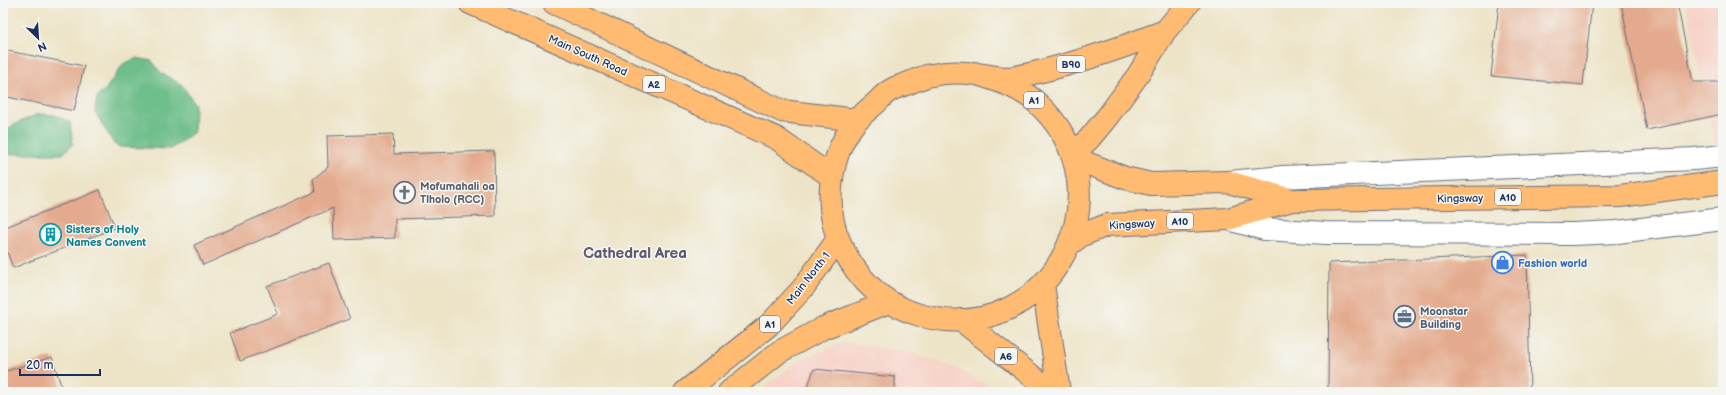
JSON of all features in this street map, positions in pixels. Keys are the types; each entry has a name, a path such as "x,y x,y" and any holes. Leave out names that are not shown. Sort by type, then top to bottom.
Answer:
{"main road":[{"name":"Main South Road","path":"470,3 776,138 832,176"},
{"path":"554,3 782,112 857,120"},
{"name":"B90","path":"1074,157 1138,75 1165,31 1189,3"},
{"name":"B90","path":"974,73 1008,79 1053,70 1114,51 1165,31"},
{"name":"A1","path":"974,73 1006,83 1035,100 1057,125 1074,157 1079,188 1078,217 1070,244 1058,265 1043,284 1019,303 991,315 961,320 936,319 911,313 889,302 867,285 850,264 838,239 831,208 832,176 841,146 857,120 890,91 930,75 974,73"},
{"name":"Kingsway","path":"1074,157 1125,178 1151,184 1228,182 1292,200"},
{"name":"Kingsway","path":"1070,244 1082,235 1107,224 1228,218 1292,200 1620,196 1723,182"},
{"name":"Main North 1","path":"685,392 769,325 804,288 838,239"},
{"path":"1043,284 1059,392"},
{"path":"729,392 779,352 823,328 889,302"},
{"name":"A6","path":"961,320 1052,392"}],"street":[{"path":"1228,182 1283,177 1694,159 1723,156"},
{"path":"1228,218 1264,229 1326,233 1574,234 1617,232 1723,219"}],"shaded area":[{"path":"1686,3 1723,3 1723,182 1722,182"},
{"path":"845,342 907,352 951,366 999,392 759,392 799,360"}],"green space":[{"path":"137,58 152,61 161,73 181,84 195,104 194,132 171,149 120,147 114,144 95,112 97,97 106,89 123,64"},
{"path":"38,114 55,115 70,122 73,144 63,154 3,154 3,134 13,125"}],"building":[{"path":"1499,3 1592,3 1583,85 1491,76"},
{"path":"1621,3 1677,3 1693,82 1723,82 1723,114 1647,130"},
{"path":"3,50 84,66 74,111 3,96"},
{"name":"Mofumahali oa Tlholo (RCC)","path":"393,134 394,154 494,151 495,216 395,219 395,238 334,240 333,208 203,265 194,245 315,192 313,179 328,167 327,136"},
{"name":"Sisters of Holy Names Convent","path":"100,190 115,228 13,268 3,241 3,228"},
{"path":"1527,255 1530,392 1328,392 1329,263"},
{"path":"329,263 350,319 240,361 230,333 278,314 267,286"},
{"path":"52,357 63,392 3,392 3,372"},
{"path":"814,369 895,377 895,392 806,392"}],"place":[{"name":"Mofumahali oa Tlholo (RCC)","path":"405,192"},
{"name":"Sisters of Holy Names Convent","path":"51,235"},
{"name":"Fashion world","path":"1503,263"},
{"name":"Moonstar Building","path":"1405,317"}],"district":[{"name":"Cathedral Area","path":"635,253"}]}
